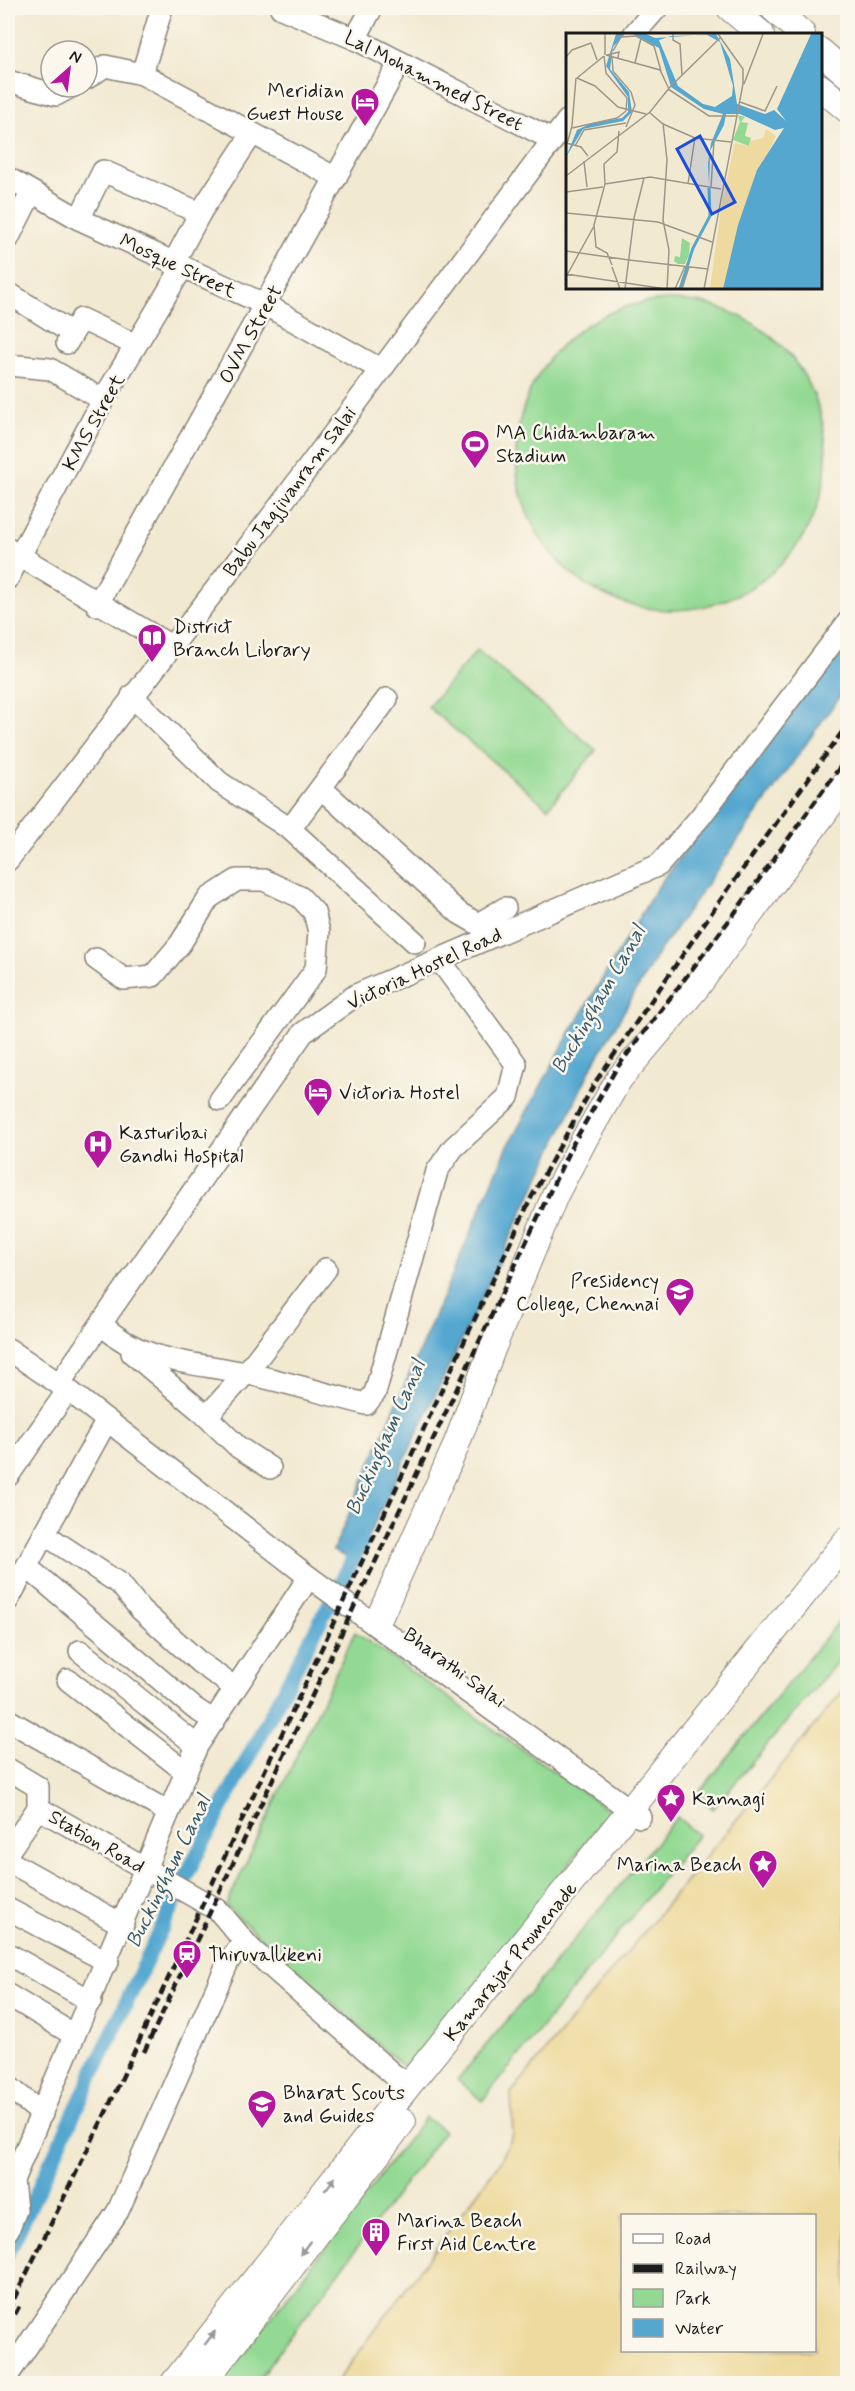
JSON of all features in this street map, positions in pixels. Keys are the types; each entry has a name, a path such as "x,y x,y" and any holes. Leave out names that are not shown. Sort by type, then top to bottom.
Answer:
{"main road":[{"path":"730,8 760,33"},
{"path":"772,8 801,33"},
{"path":"822,53 848,75"},
{"path":"822,89 848,110"},
{"path":"368,1609 455,1448 555,1195 619,1079 696,988 848,780"},
{"name":"Kamarajar Promenade","path":"202,2384 640,1808 848,1539"},
{"name":"Kamarajar Promenade","path":"174,2384 410,2085 848,1558"}],"street":[{"path":"142,74 162,8"},
{"name":"Lal Mohammed Street","path":"280,8 355,39 553,140"},
{"path":"355,39 372,8"},
{"path":"627,33 637,8"},
{"path":"635,33 657,8"},
{"name":"OVM Street","path":"97,604 400,62"},
{"path":"99,70 105,66 142,74 336,178"},
{"path":"8,81 39,90"},
{"name":"Babu Jagjivanram Salai","path":"8,860 566,122"},
{"name":"KMS Street","path":"8,578 13,553 136,345 178,266 200,213 252,134"},
{"path":"79,219 104,171 200,213"},
{"name":"Mosque Street","path":"8,178 79,219 266,305 380,369"},
{"path":"8,239 31,193"},
{"path":"8,293 70,338 81,319 136,345"},
{"path":"8,365 50,369 103,400"},
{"path":"13,553 171,646"},
{"name":"Victoria Hostel Road","path":"8,1476 64,1387 108,1331 303,1033 356,995 659,865 701,816 848,622"},
{"path":"132,696 219,782 290,829 414,942"},
{"path":"290,829 387,699"},
{"path":"322,789 459,913 478,924 506,908"},
{"path":"96,959 124,980 153,976 180,944 209,898 237,880 264,880 300,897 314,912 319,932 316,969 220,1100"},
{"path":"108,1331 147,1355 246,1373 366,1404 375,1393 437,1171 453,1148 508,1097 516,1064 439,959"},
{"path":"207,1416 246,1373 326,1269"},
{"path":"108,1331 207,1416 238,1447 270,1468"},
{"name":"Bharathi Salai","path":"8,1349 64,1387 257,1536 318,1580 368,1609 640,1808"},
{"path":"8,1600 107,1420"},
{"path":"44,1534 120,1584 140,1609 200,1663 234,1687"},
{"path":"27,1567 194,1708 214,1721"},
{"path":"8,2230 16,2210 9,2181 42,2114 74,2035 108,1962 144,1869 197,1746 234,1687 318,1580"},
{"path":"80,1651 197,1746"},
{"path":"68,1680 186,1772"},
{"path":"10,1729 168,1812"},
{"name":"Station Road","path":"8,1769 38,1787 38,1808 144,1869 176,1883 218,1910 250,1948 394,2075 410,2085"},
{"path":"8,1852 38,1808"},
{"path":"8,1861 123,1925"},
{"path":"8,1909 108,1962"},
{"path":"8,2375 118,2211 228,1962 237,1951 250,1948"},
{"path":"8,1954 91,2001"},
{"path":"8,1995 74,2035"},
{"path":"8,2086 42,2114"}],"green space":[{"path":"656,300 686,300 716,306 744,318 770,335 791,356 808,382 820,410 826,440 826,470 815,514 800,541 781,565 757,584 730,599 686,610 656,610 626,604 598,592 572,575 551,554 534,528 522,500 516,470 516,440 522,410 534,382 551,356 572,335 598,318 626,306"},
{"path":"477,650 596,750 548,808 428,707"},
{"path":"847,1611 847,1650 713,1809 697,1795"},
{"path":"355,1632 610,1811 409,2072 226,1906"},
{"path":"677,1817 698,1835 482,2101 457,2080"},
{"path":"425,2117 444,2131 256,2383 221,2383"}],"sand":[{"name":"Marina Beach","path":"847,1686 847,2383 336,2383 500,2162 513,2135 511,2093"}],"water":[{"path":"847,641 847,686 658,953 591,1068 356,1562 333,1551 506,1150 569,1034 655,891 805,686 825,673"}],"waterway":[{"name":"Buckingham Canal","path":"8,2253 193,1862 362,1542"}],"railway":[{"path":"8,2311 107,2110 531,1198 596,1081 719,902 848,724"},
{"path":"144,2052 570,1149 616,1069 734,914 848,756"},
{"path":"8,2326 20,2305"}],"place":[{"name":"Meridian Guest House","path":"365,128"},
{"name":"MA Chidambaram Stadium","path":"475,470"},
{"name":"District Branch Library","path":"152,664"},
{"name":"Victoria Hostel","path":"318,1118"},
{"name":"Kasturibai Gandhi Hospital","path":"98,1170"},
{"name":"Presidency College, Chennai","path":"680,1318"},
{"name":"Kannagi","path":"671,1824"},
{"name":"Marina Beach","path":"763,1890"},
{"name":"Thiruvallikeni","path":"187,1980"},
{"name":"Bharat Scouts and Guides","path":"262,2130"},
{"name":"Marina Beach First Aid Centre","path":"376,2258"}]}
